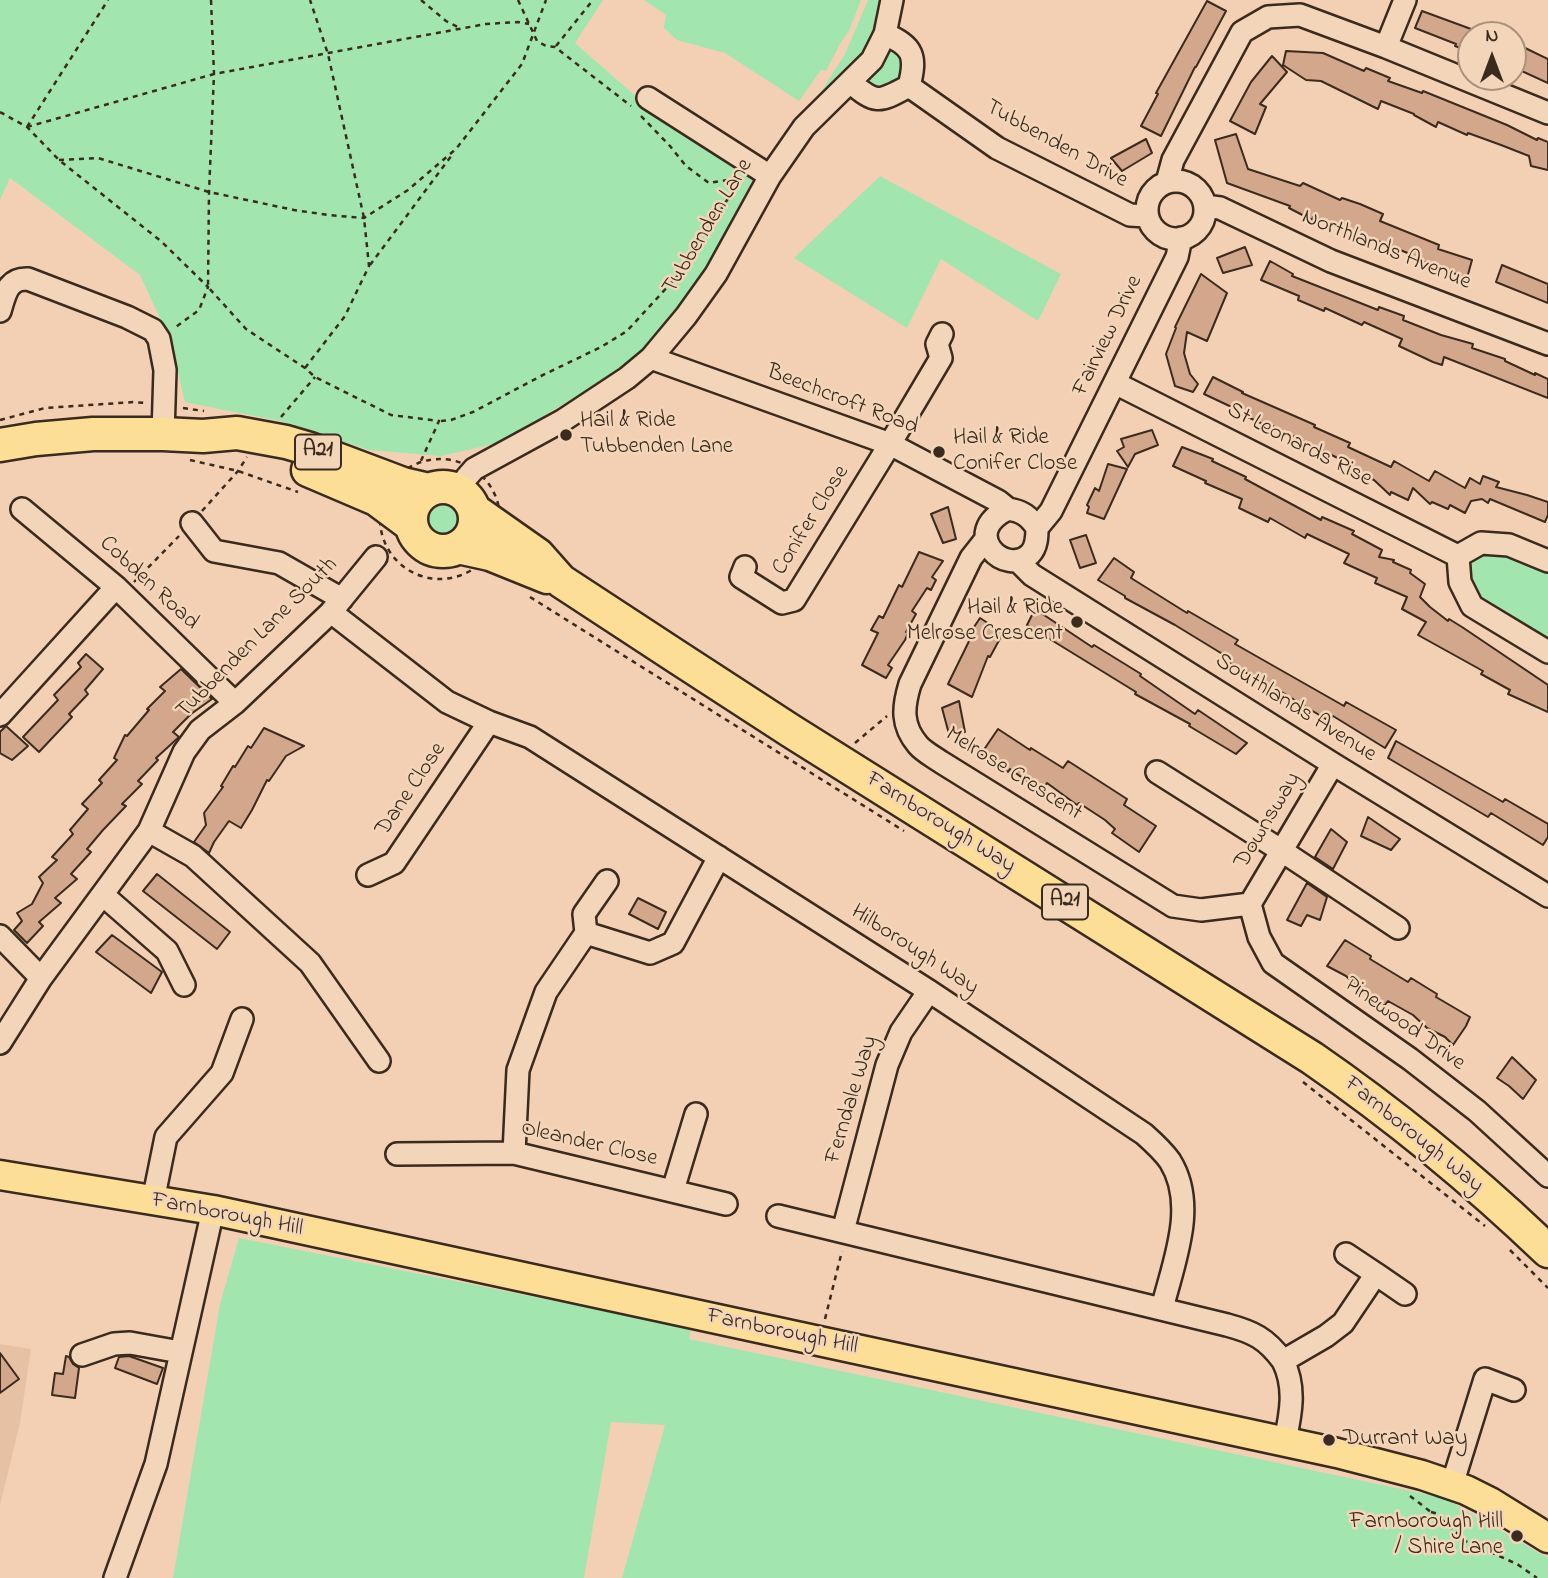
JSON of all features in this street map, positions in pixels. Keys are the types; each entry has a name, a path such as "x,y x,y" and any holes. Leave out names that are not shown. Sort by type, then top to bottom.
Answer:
{"highway":[{"name":"Farnborough Way","path":"196,448 237,433 286,442 332,456 403,484 445,488 538,555 561,581 791,731 1312,1058 1430,1146 1548,1251"},
{"name":"Farnborough Way","path":"0,445 66,436 163,434 196,448 234,449 244,462 304,468 382,503 411,525"},
{"path":"445,488 475,521 466,541 449,550 429,548 421,542 411,525 414,504 420,496 445,488"},
{"name":"Farnborough Way","path":"458,547 490,554 561,581"}],"main road":[{"name":"Farnborough Hill","path":"0,1175 213,1210 1285,1441 1452,1485 1479,1495 1548,1538"}],"street":[{"name":"Tubbenden Lane","path":"445,488 562,421 627,378 651,358 716,274 757,170 872,60 885,34 892,0"},
{"path":"1386,47 1405,0"},
{"path":"1167,182 1173,160 1242,32 1268,17 1300,15 1548,113"},
{"path":"850,82 875,99 887,97 909,86 913,69 912,54 900,40 885,34"},
{"name":"Tubbenden Drive","path":"909,86 997,148 1130,215 1147,216"},
{"path":"641,108 757,170"},
{"path":"1177,180 1196,188 1205,206 1204,219 1199,228 1181,239 1161,235 1153,229 1147,216 1149,196 1167,182 1177,180"},
{"name":"Northlands Avenue","path":"1205,206 1220,208 1331,261 1548,344"},
{"name":"Fairview Drive","path":"1037,527 1051,511 1115,383 1177,257 1181,239"},
{"path":"0,311 9,285 28,279 153,330 159,339 165,370 163,434"},
{"path":"890,444 941,358 937,344 942,334"},
{"name":"Beechcroft Road","path":"651,358 890,444 998,501 1008,509"},
{"name":"St Leonards Rise","path":"1115,383 1458,556"},
{"name":"Conifer Close","path":"745,567 741,577 782,603 794,600 890,444"},
{"name":"Cobden Road","path":"22,509 120,590 235,703"},
{"path":"904,702 909,684 971,558 986,539 988,525 996,515 1008,509 1029,517 1037,527 1036,542 1030,554 1018,561 1004,559 992,552 986,539"},
{"name":"Hilborough Way","path":"192,523 214,551 279,563 336,605 447,702 489,722 530,737 929,991 1133,1126 1154,1143 1170,1161 1179,1181 1183,1213 1180,1238 1162,1309"},
{"path":"1548,561 1508,545 1481,543 1458,556 1460,582 1472,606 1548,652"},
{"name":"Tubbenden Lane South","path":"0,1042 41,978 149,831 184,752 201,730 235,703 336,605 376,557"},
{"name":"Southlands Avenue","path":"1018,561 1032,575 1548,896"},
{"path":"2,708 120,590"},
{"name":"Melrose Crescent","path":"904,702 905,724 918,746 1173,906 1201,910 1250,904"},
{"name":"Dane Close","path":"368,874 394,863 489,722"},
{"name":"Downsway","path":"1250,904 1333,764"},
{"path":"1157,772 1398,928"},
{"path":"149,831 193,856 310,963 380,1062"},
{"path":"586,933 650,953 673,943 719,857"},
{"path":"514,1153 518,1070 546,992 586,933 584,914 607,881"},
{"path":"103,895 167,951 184,985"},
{"name":"Pinewood Drive","path":"1250,904 1259,937 1273,963 1410,1059 1477,1111 1548,1176"},
{"path":"0,936 41,978"},
{"name":"Ferndale Way","path":"843,1231 887,1065 901,1032 929,991"},
{"path":"153,1201 166,1137 222,1073 242,1019"},
{"path":"673,1191 696,1114"},
{"name":"Oleander Close","path":"397,1154 514,1153 726,1204"},
{"path":"115,1578 156,1464 213,1210"},
{"path":"778,1216 1250,1332 1268,1343 1283,1360 1290,1380 1292,1393 1285,1441"},
{"path":"1346,1254 1405,1294"},
{"path":"1283,1360 1326,1336 1343,1323 1376,1274"},
{"path":"82,1355 114,1344 130,1343 180,1352"},
{"path":"1452,1485 1485,1379 1514,1390"}],"path":[{"path":"27,127 108,0"},
{"path":"159,339 199,310 208,287 214,74 211,0"},
{"path":"310,0 328,54 364,218 369,266"},
{"path":"421,0 446,21 460,28"},
{"path":"518,0 537,41 555,47 641,108 686,166 709,183 733,179 757,170"},
{"path":"304,368 345,316 369,266 522,64 546,0"},
{"path":"555,47 593,0"},
{"path":"27,127 214,74 460,28 496,23 529,24"},
{"path":"0,112 27,127 59,160 162,242 246,329 315,377 391,415 439,421 451,420 473,412 627,331 682,271 733,189 757,170"},
{"path":"59,160 98,158 209,192 294,210 364,218 408,190 456,149"},
{"path":"280,418 315,377"},
{"path":"439,421 445,488"},
{"path":"196,448 244,462 299,493"},
{"path":"120,590 192,523 244,462"},
{"path":"526,595 914,838"},
{"path":"847,750 904,702"},
{"path":"1301,1080 1486,1227"},
{"path":"819,1340 845,1244 843,1231"},
{"path":"1505,1245 1548,1288"},
{"path":"1410,1495 1467,1542 1517,1564 1537,1578"}],"shaded area":[{"path":"0,1344 31,1349 20,1423 0,1505"}],"green space":[{"path":"0,0 603,0 575,43 639,99 758,177 753,179 683,312 629,365 498,443 441,456 369,450 284,422 185,402 170,340 140,275 10,178 0,200"},
{"path":"644,0 861,0 849,31 826,71 821,70 799,101 725,53 677,40 664,28 666,15"},
{"path":"868,0 883,0 878,23 856,63 807,114 845,54"},
{"path":"891,49 905,64 897,82 881,93 870,85 869,78"},
{"path":"880,176 1061,274 1038,321 941,259 907,328 794,258"},
{"path":"443,496 458,503 465,518 458,533 443,540 428,533 421,518 428,503"},
{"path":"1482,551 1506,551 1548,568 1548,644 1478,600 1466,580 1467,561"},
{"path":"239,1238 691,1328 689,1339 1444,1498 1548,1558 1548,1578 622,1578 665,1425 611,1422 584,1578 173,1578 220,1304"}],"building":[{"path":"1207,1 1226,11 1161,136 1141,126 1158,94 1156,93"},
{"path":"1422,11 1457,24 1457,47 1456,44 1415,28"},
{"path":"1527,49 1548,59 1548,83 1527,73"},
{"path":"1286,51 1323,53 1364,71 1366,68 1390,78 1388,81 1422,93 1423,91 1507,125 1537,140 1538,138 1548,142 1548,170 1531,166 1529,156 1501,145 1468,133 1467,135 1438,122 1436,127 1414,114 1381,101 1378,109 1321,81 1306,80 1283,65"},
{"path":"1272,56 1287,72 1260,104 1266,107 1255,134 1230,121 1251,82"},
{"path":"1236,134 1248,169 1300,186 1303,183 1340,200 1342,198 1383,214 1380,221 1439,245 1438,249 1472,260 1467,278 1373,239 1372,241 1313,217 1312,220 1289,208 1290,206 1227,183 1215,140"},
{"path":"1146,139 1152,153 1122,171 1111,158"},
{"path":"1245,247 1252,265 1223,273 1217,258"},
{"path":"1270,261 1293,274 1292,276 1378,310 1379,307 1404,316 1403,320 1473,344 1472,348 1505,359 1548,379 1548,398 1444,357 1442,365 1433,362 1399,346 1402,339 1364,322 1362,325 1325,308 1324,311 1298,300 1299,296 1261,280"},
{"path":"1502,265 1548,284 1548,303 1496,282"},
{"path":"1201,274 1227,293 1207,341 1187,332 1184,353 1190,374 1198,384 1193,392 1175,386 1166,354 1175,327"},
{"path":"1213,377 1242,393 1315,425 1314,427 1350,443 1348,447 1391,467 1394,461 1429,481 1435,471 1465,488 1470,478 1480,484 1483,476 1499,482 1496,487 1548,502 1548,515 1545,522 1490,499 1488,503 1482,499 1471,501 1465,513 1450,505 1448,509 1432,502 1430,504 1413,488 1408,500 1391,492 1390,495 1374,480 1348,468 1350,464 1204,394"},
{"path":"1152,430 1158,445 1135,454 1128,467 1117,451 1124,447 1121,439"},
{"path":"1182,447 1213,459 1212,461 1246,477 1245,479 1321,520 1322,517 1354,531 1352,534 1382,550 1379,557 1394,560 1393,562 1411,570 1410,573 1425,584 1420,597 1430,607 1548,685 1548,712 1508,694 1510,690 1481,674 1483,671 1418,635 1426,622 1402,609 1407,597 1375,583 1377,578 1344,563 1349,554 1307,534 1305,538 1270,518 1268,522 1239,508 1242,499 1173,466"},
{"path":"1108,464 1127,469 1104,519 1087,513 1087,505 1095,488 1099,491"},
{"path":"948,507 956,539 943,543 931,514"},
{"path":"1086,535 1096,563 1080,568 1070,540"},
{"path":"919,552 943,561 932,577 936,580 931,590 927,588 912,611 916,614 906,632 908,633 905,640 888,665 892,668 886,678 862,665 878,633 871,630 879,616 883,618"},
{"path":"1114,558 1134,572 1131,578 1187,613 1188,611 1238,640 1235,644 1344,706 1346,702 1396,730 1385,748 1333,716 1329,721 1275,688 1274,690 1227,661 1229,658 1098,580"},
{"path":"1035,609 1092,647 1094,645 1141,674 1140,676 1195,714 1198,710 1247,743 1236,754 1189,726 1190,724 1135,694 1136,692 1027,625"},
{"path":"980,618 1003,633 990,657 988,656 972,697 948,684"},
{"path":"86,654 103,669 85,690 88,694 69,714 72,717 39,752 23,737 58,700 54,695 81,667 78,663"},
{"path":"181,669 212,699 191,714 173,732 179,737 156,758 158,760 138,781 142,784 122,804 126,806 87,849 91,852 71,874 77,879 55,898 61,903 39,922 43,926 27,943 14,930 22,921 17,913 32,904 43,883 39,877 57,860 52,857 73,834 70,830 88,809 82,804 102,783 99,780 117,760 114,758 125,735 127,736 149,710 147,709 165,691 160,687"},
{"path":"959,701 965,732 949,734 942,708"},
{"path":"6,726 28,746 12,760 0,753 0,732"},
{"path":"264,728 304,746 286,756 269,781 267,780 241,828 229,821 209,853 194,842 206,825 204,813 223,787 221,786 233,766 235,767 248,746 251,748"},
{"path":"998,729 1063,768 1068,761 1127,799 1124,805 1156,826 1139,852 1112,833 1115,829 1105,820 1079,803 1077,805 1047,783 1041,791 1010,769 1008,772 981,754"},
{"path":"1396,741 1503,802 1505,799 1548,824 1548,837 1543,845 1491,813 1488,817 1388,758"},
{"path":"1368,817 1400,839 1391,850 1361,836"},
{"path":"1331,829 1347,842 1333,869 1315,857"},
{"path":"157,874 230,932 217,949 143,891"},
{"path":"1307,883 1327,897 1320,920 1307,915 1301,926 1287,920"},
{"path":"638,898 666,912 658,929 629,914"},
{"path":"112,935 162,972 151,993 96,952"},
{"path":"1345,940 1371,956 1370,959 1408,982 1411,978 1470,1017 1453,1045 1413,1015 1388,1001 1384,1006 1346,976 1327,966"},
{"path":"1512,1057 1536,1080 1523,1099 1497,1078"},
{"path":"0,1353 19,1379 0,1393"},
{"path":"66,1356 79,1368 75,1398 52,1395 55,1373 63,1374"},
{"path":"129,1356 163,1368 157,1384 115,1368 119,1357"}],"place":[{"name":"Hail & Ride Tubbenden Lane","path":"566,435"},
{"name":"Hail & Ride Conifer Close","path":"939,452"},
{"name":"Hail & Ride Melrose Crescent","path":"1077,622"},
{"name":"Durrant Way","path":"1329,1440"},
{"name":"Farnborough Hill / Shire Lane","path":"1517,1536"}]}
